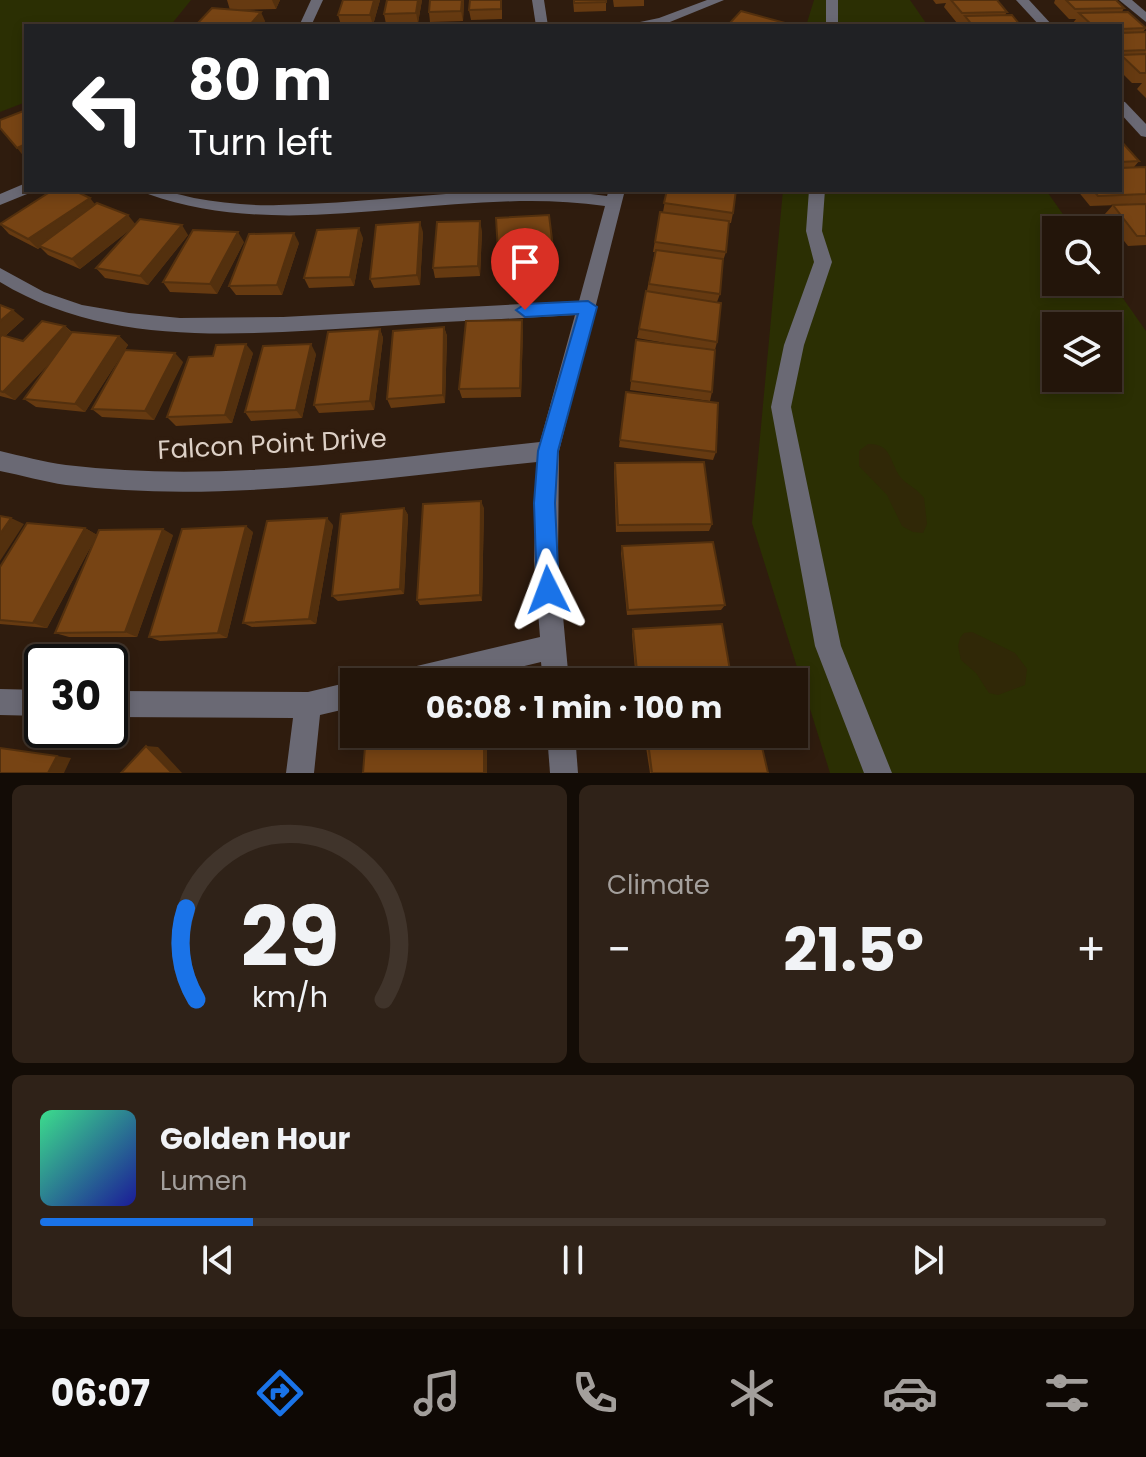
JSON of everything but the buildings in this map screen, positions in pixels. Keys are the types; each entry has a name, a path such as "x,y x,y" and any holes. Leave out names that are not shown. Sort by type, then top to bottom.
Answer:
{"street":[{"path":"306,24 317,0"},
{"path":"538,0 542,24"},
{"path":"661,23 718,0"},
{"path":"832,0 832,24"},
{"path":"1022,0 1045,24"},
{"path":"1125,0 1146,18"},
{"path":"1122,107 1146,133"},
{"path":"0,200 24,189"},
{"path":"158,192 234,210 315,208 494,195 614,196 588,307 548,451 545,503 554,668"},
{"path":"817,192 814,231 823,262 794,345 781,407 828,646 878,773"},
{"path":"0,274 22,292 109,319 239,326 588,307"},
{"name":"Falcon Point Drive","path":"0,461 64,475 160,480 267,478 548,451"},
{"path":"463,668 552,647"},
{"path":"128,704 308,705 340,697"},
{"path":"0,702 24,703"},
{"path":"300,773 308,705"},
{"path":"562,748 564,773"}],"green space":[{"path":"0,0 191,0 172,24 24,24 24,103 0,112"},
{"path":"814,0 910,0 927,24 807,24"},
{"path":"783,192 1047,192 1064,216 1042,216 1042,296 1121,296 1146,331 1146,773 830,773 808,702 808,668 797,668 752,523"}],"sand":[{"path":"868,444 887,451 903,480 924,498 927,524 923,533 902,526 887,495 859,466 859,451"},
{"path":"972,632 1015,653 1027,669 1025,685 998,695 989,693 976,673 961,660 960,638 964,633"}],"route":[{"path":"525,310 588,307 548,451 545,503 548,590"}]}
